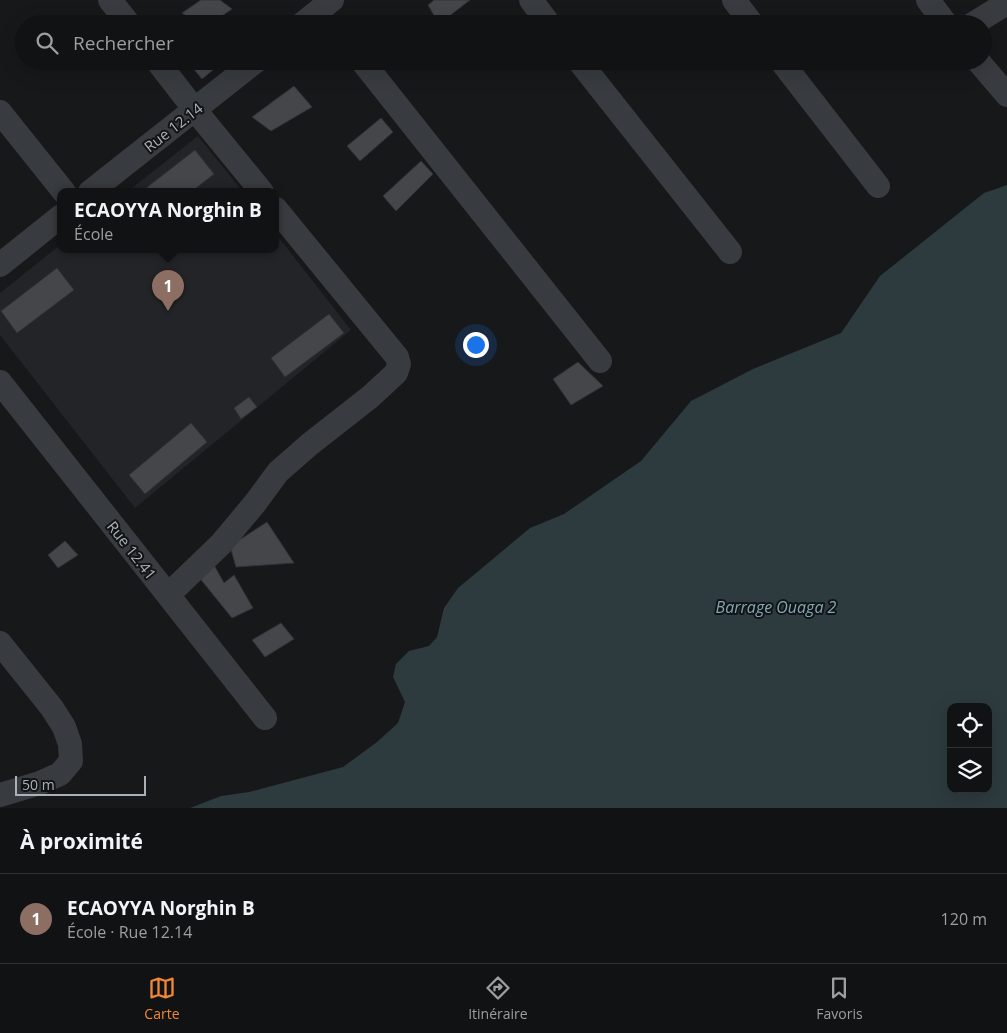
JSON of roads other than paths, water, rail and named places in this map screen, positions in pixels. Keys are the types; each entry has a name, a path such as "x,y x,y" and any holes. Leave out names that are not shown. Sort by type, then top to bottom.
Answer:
{"street":[{"path":"110,0 122,15"},
{"path":"531,0 542,15"},
{"path":"734,0 745,15"},
{"path":"928,0 939,15"},
{"path":"988,15 1007,3"},
{"path":"165,70 259,188"},
{"name":"Rue 12.14","path":"95,188 245,70"},
{"path":"369,70 600,361"},
{"path":"586,70 730,252"},
{"path":"788,70 878,186"},
{"path":"986,70 1007,95"},
{"path":"0,112 61,188"},
{"path":"168,595 221,544 278,472 370,397 396,372 399,364 397,357 279,213"},
{"path":"0,265 57,218"},
{"name":"Rue 12.41","path":"0,382 265,718"},
{"path":"0,643 64,726 70,744 71,761 60,774 40,783 0,795"}],"water":[{"name":"Barrage Ouaga 2","path":"1007,185 1007,808 190,808 221,796 249,792 343,767 377,742 398,723 405,702 393,677 396,664 409,651 429,646 437,637 444,608 458,588 530,528 564,514 641,461 691,401 753,369 841,333 880,276 984,193"}],"place":[{"name":"ECAOYYA Norghin B","path":"168,311"}]}
